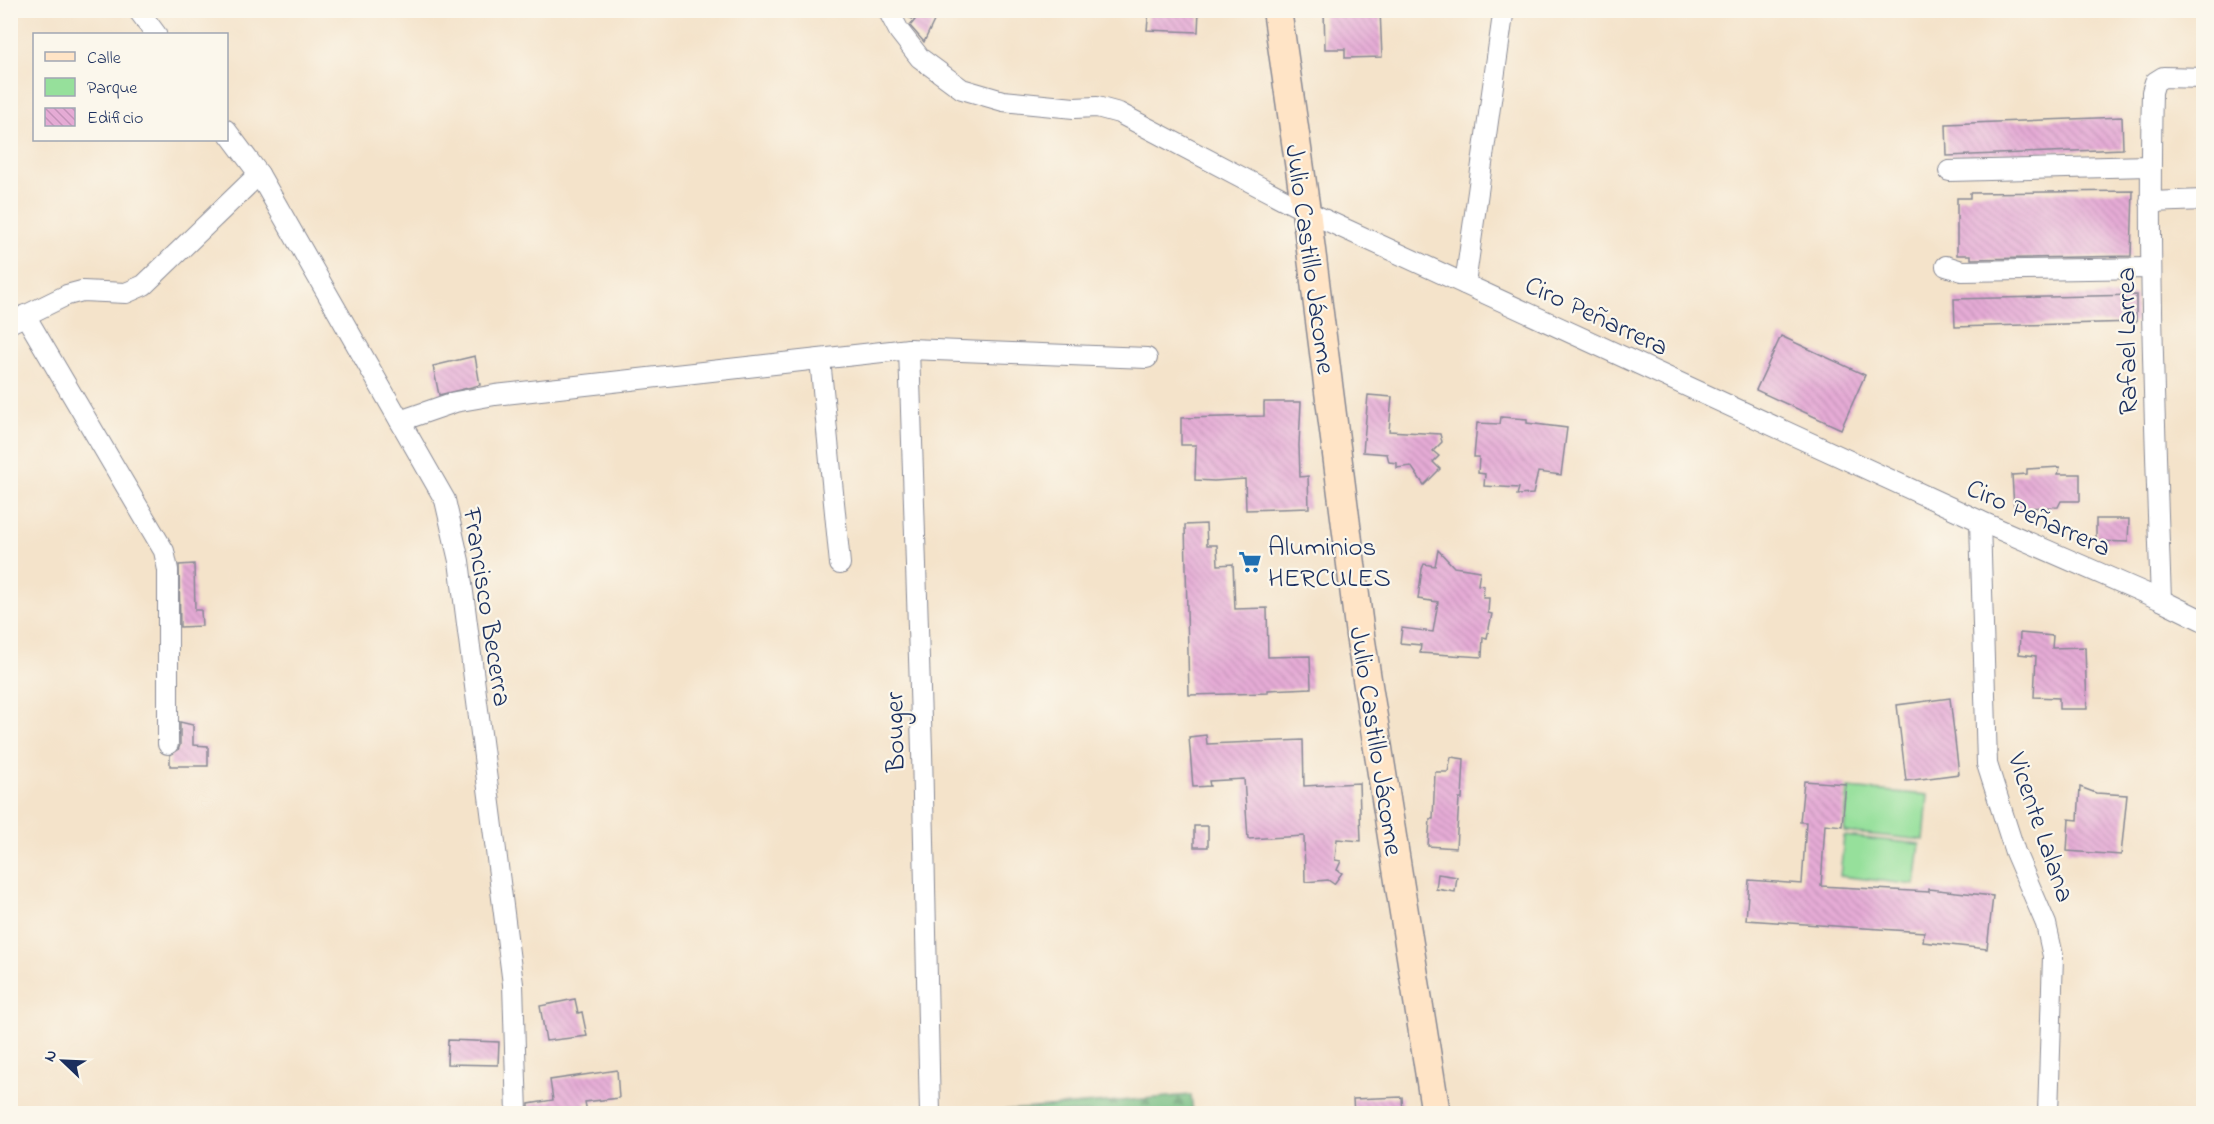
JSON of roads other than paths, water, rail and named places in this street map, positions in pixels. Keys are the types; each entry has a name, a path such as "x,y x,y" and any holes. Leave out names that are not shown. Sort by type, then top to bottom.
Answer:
{"main road":[{"name":"Julio Castillo Jácome","path":"1277,10 1306,211 1360,635 1436,1113"}],"street":[{"path":"138,10 155,33"},
{"name":"Ciro Peñarrera","path":"888,10 899,31 920,58 962,89 1003,101 1074,108 1097,107 1119,113 1306,211 1980,521 2204,621"},
{"path":"1465,284 1503,15"},
{"name":"Rafael Larrea","path":"2161,600 2151,268 2152,92 2155,82 2163,77 2204,78"},
{"name":"Francisco Becerra","path":"228,133 259,174 445,500 459,561 513,984 517,1113"},
{"path":"1949,171 2150,166"},
{"path":"168,744 168,570 164,551 18,319 67,295 82,291 126,293 144,285 259,174"},
{"path":"2150,202 2204,200"},
{"path":"1946,266 1962,271 2151,268"},
{"path":"400,421 455,402 495,395 909,349 1147,358"},
{"name":"Bouger","path":"909,349 930,1113"},
{"path":"820,359 840,564"},
{"name":"Vicente Lalana","path":"1980,521 1988,764 2015,852 2046,924 2053,956 2048,1113"}],"place":[{"name":"Aluminios HERCULES","path":"1250,562"}]}
